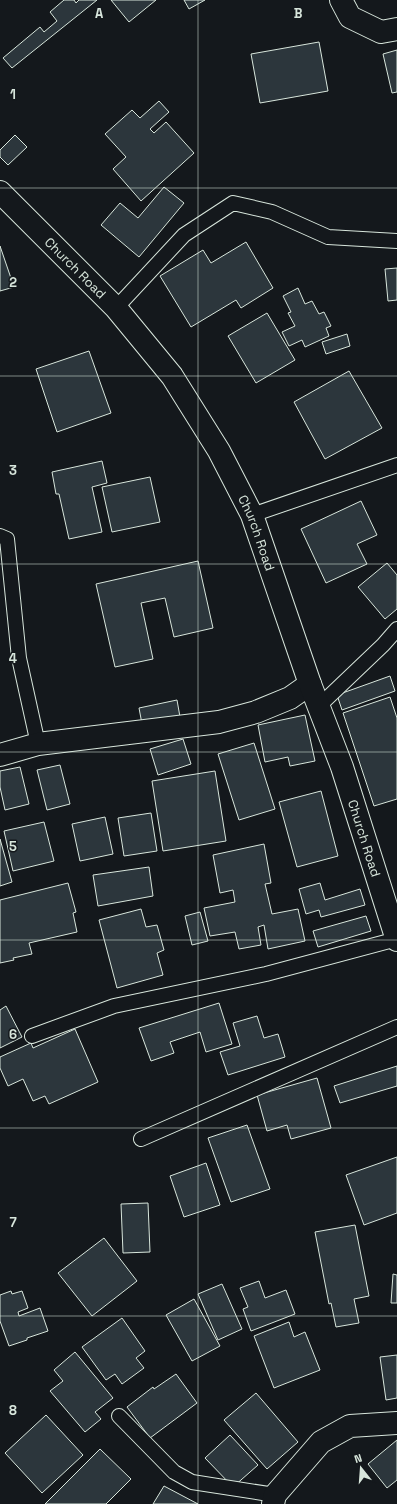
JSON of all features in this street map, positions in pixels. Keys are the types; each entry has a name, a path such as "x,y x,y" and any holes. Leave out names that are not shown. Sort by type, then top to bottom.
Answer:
{"street":[{"path":"341,0 350,17 381,32 397,29"},
{"name":"Church Road","path":"0,192 116,308 172,376 219,451 252,515 310,684 342,766 393,912 397,940"},
{"path":"0,755 38,744 219,722 256,712 290,698 310,684"},
{"path":"274,1500 321,1442 350,1426 397,1423"}],"lane":[{"path":"116,308 184,235 233,203 272,212 328,237 397,241"},
{"path":"252,515 397,465"},
{"path":"0,536 6,539 19,658 38,744"},
{"path":"319,706 384,646 397,629"},
{"path":"32,1036 114,1006 266,974 397,940"},
{"path":"141,1139 397,1027"},
{"path":"119,1416 174,1472 192,1482 274,1500"}],"building":[{"path":"64,0 74,0 76,3 79,0 97,0 12,68 3,58 40,27 44,32 57,21 50,12"},
{"path":"111,0 156,0 129,22"},
{"path":"184,0 205,0 189,9"},
{"path":"319,42 328,91 260,103 251,54"},
{"path":"397,50 397,92 392,93 383,54"},
{"path":"159,101 169,112 150,129 154,133 166,122 194,153 141,201 113,169 126,157 105,134 132,110 140,118"},
{"path":"15,135 27,147 8,165 0,157 0,150"},
{"path":"164,187 184,203 139,257 101,225 120,203 138,218"},
{"path":"246,242 273,288 241,308 236,300 191,327 160,276 203,250 211,263"},
{"path":"0,246 14,287 0,291"},
{"path":"397,268 397,300 388,301 385,269"},
{"path":"298,288 305,304 312,301 319,314 324,312 331,326 326,328 329,336 305,347 302,340 289,346 282,332 295,326 288,313 291,312 283,296"},
{"path":"267,313 295,360 256,383 228,336"},
{"path":"347,334 350,346 326,354 322,342"},
{"path":"89,351 111,413 57,432 36,369"},
{"path":"349,371 382,428 325,459 294,402"},
{"path":"102,461 107,483 92,487 102,532 69,539 59,494 56,494 52,472"},
{"path":"150,477 160,522 112,532 102,487"},
{"path":"361,501 377,535 357,544 367,564 326,583 301,529"},
{"path":"198,561 213,628 174,637 165,598 141,603 153,659 115,667 96,584"},
{"path":"387,563 397,575 397,609 385,619 358,587"},
{"path":"390,676 395,691 342,710 337,695"},
{"path":"390,697 397,718 397,799 374,806 343,713"},
{"path":"177,700 180,717 142,724 139,708"},
{"path":"305,715 315,761 290,766 288,757 265,762 258,725"},
{"path":"183,739 191,764 158,775 150,749"},
{"path":"254,743 275,809 239,820 218,754"},
{"path":"60,765 70,804 47,810 37,770"},
{"path":"20,767 29,804 5,810 0,787 0,771"},
{"path":"215,771 226,841 163,851 152,781"},
{"path":"321,791 338,856 297,867 279,802"},
{"path":"151,813 157,851 124,856 118,818"},
{"path":"105,817 113,854 80,861 72,824"},
{"path":"44,822 54,861 13,871 4,831"},
{"path":"0,839 12,882 0,886"},
{"path":"264,844 271,883 265,884 272,914 298,909 305,941 268,949 264,925 258,927 261,945 239,949 235,932 210,936 204,908 235,902 233,890 220,893 213,855"},
{"path":"149,867 153,896 98,906 93,875"},
{"path":"68,883 76,912 73,913 77,932 29,943 32,954 13,958 14,960 0,963 0,900"},
{"path":"320,883 325,900 360,889 365,905 321,917 319,910 306,914 299,889"},
{"path":"141,909 146,927 157,925 164,950 157,953 163,975 117,988 99,920"},
{"path":"200,912 208,941 192,945 185,916"},
{"path":"366,916 371,931 318,947 313,931"},
{"path":"219,1003 232,1044 206,1052 200,1032 170,1042 174,1053 151,1061 139,1028"},
{"path":"6,1006 22,1037 0,1048 0,1010"},
{"path":"257,1016 264,1038 278,1034 285,1057 228,1075 220,1052 240,1046 233,1023"},
{"path":"75,1029 98,1082 49,1104 45,1096 33,1101 23,1079 8,1086 0,1068 0,1057 31,1043 33,1048"},
{"path":"397,1066 397,1086 340,1103 334,1086"},
{"path":"317,1078 331,1128 291,1139 287,1125 267,1131 257,1095"},
{"path":"247,1125 270,1189 231,1202 208,1138"},
{"path":"397,1157 397,1213 364,1225 346,1175"},
{"path":"206,1163 220,1205 184,1217 170,1176"},
{"path":"148,1203 150,1252 123,1253 121,1204"},
{"path":"355,1225 369,1296 354,1299 359,1323 336,1327 331,1303 329,1304 315,1232"},
{"path":"104,1238 137,1281 92,1316 58,1273"},
{"path":"393,1274 397,1275 397,1303 391,1303"},
{"path":"259,1281 265,1298 286,1290 295,1314 251,1331 243,1309 248,1307 240,1288"},
{"path":"222,1284 242,1329 218,1340 198,1294"},
{"path":"11,1291 12,1294 22,1291 28,1308 18,1312 19,1316 40,1308 48,1331 9,1346 0,1321 0,1295"},
{"path":"194,1299 220,1346 192,1361 166,1315"},
{"path":"122,1318 145,1351 136,1358 144,1368 122,1384 115,1374 106,1380 82,1347"},
{"path":"289,1322 294,1337 305,1332 320,1370 274,1388 254,1336"},
{"path":"75,1352 113,1398 95,1412 101,1419 85,1432 50,1391 63,1381 54,1370"},
{"path":"397,1355 397,1398 386,1400 380,1357"},
{"path":"176,1374 197,1403 150,1438 127,1407 153,1387 154,1389"},
{"path":"256,1393 298,1442 267,1469 224,1420"},
{"path":"46,1415 83,1455 42,1493 5,1453"},
{"path":"230,1435 258,1465 233,1487 205,1458"},
{"path":"397,1440 397,1480 387,1488 368,1464"},
{"path":"100,1449 131,1479 106,1504 45,1504"},
{"path":"164,1486 198,1504 153,1504"}]}
